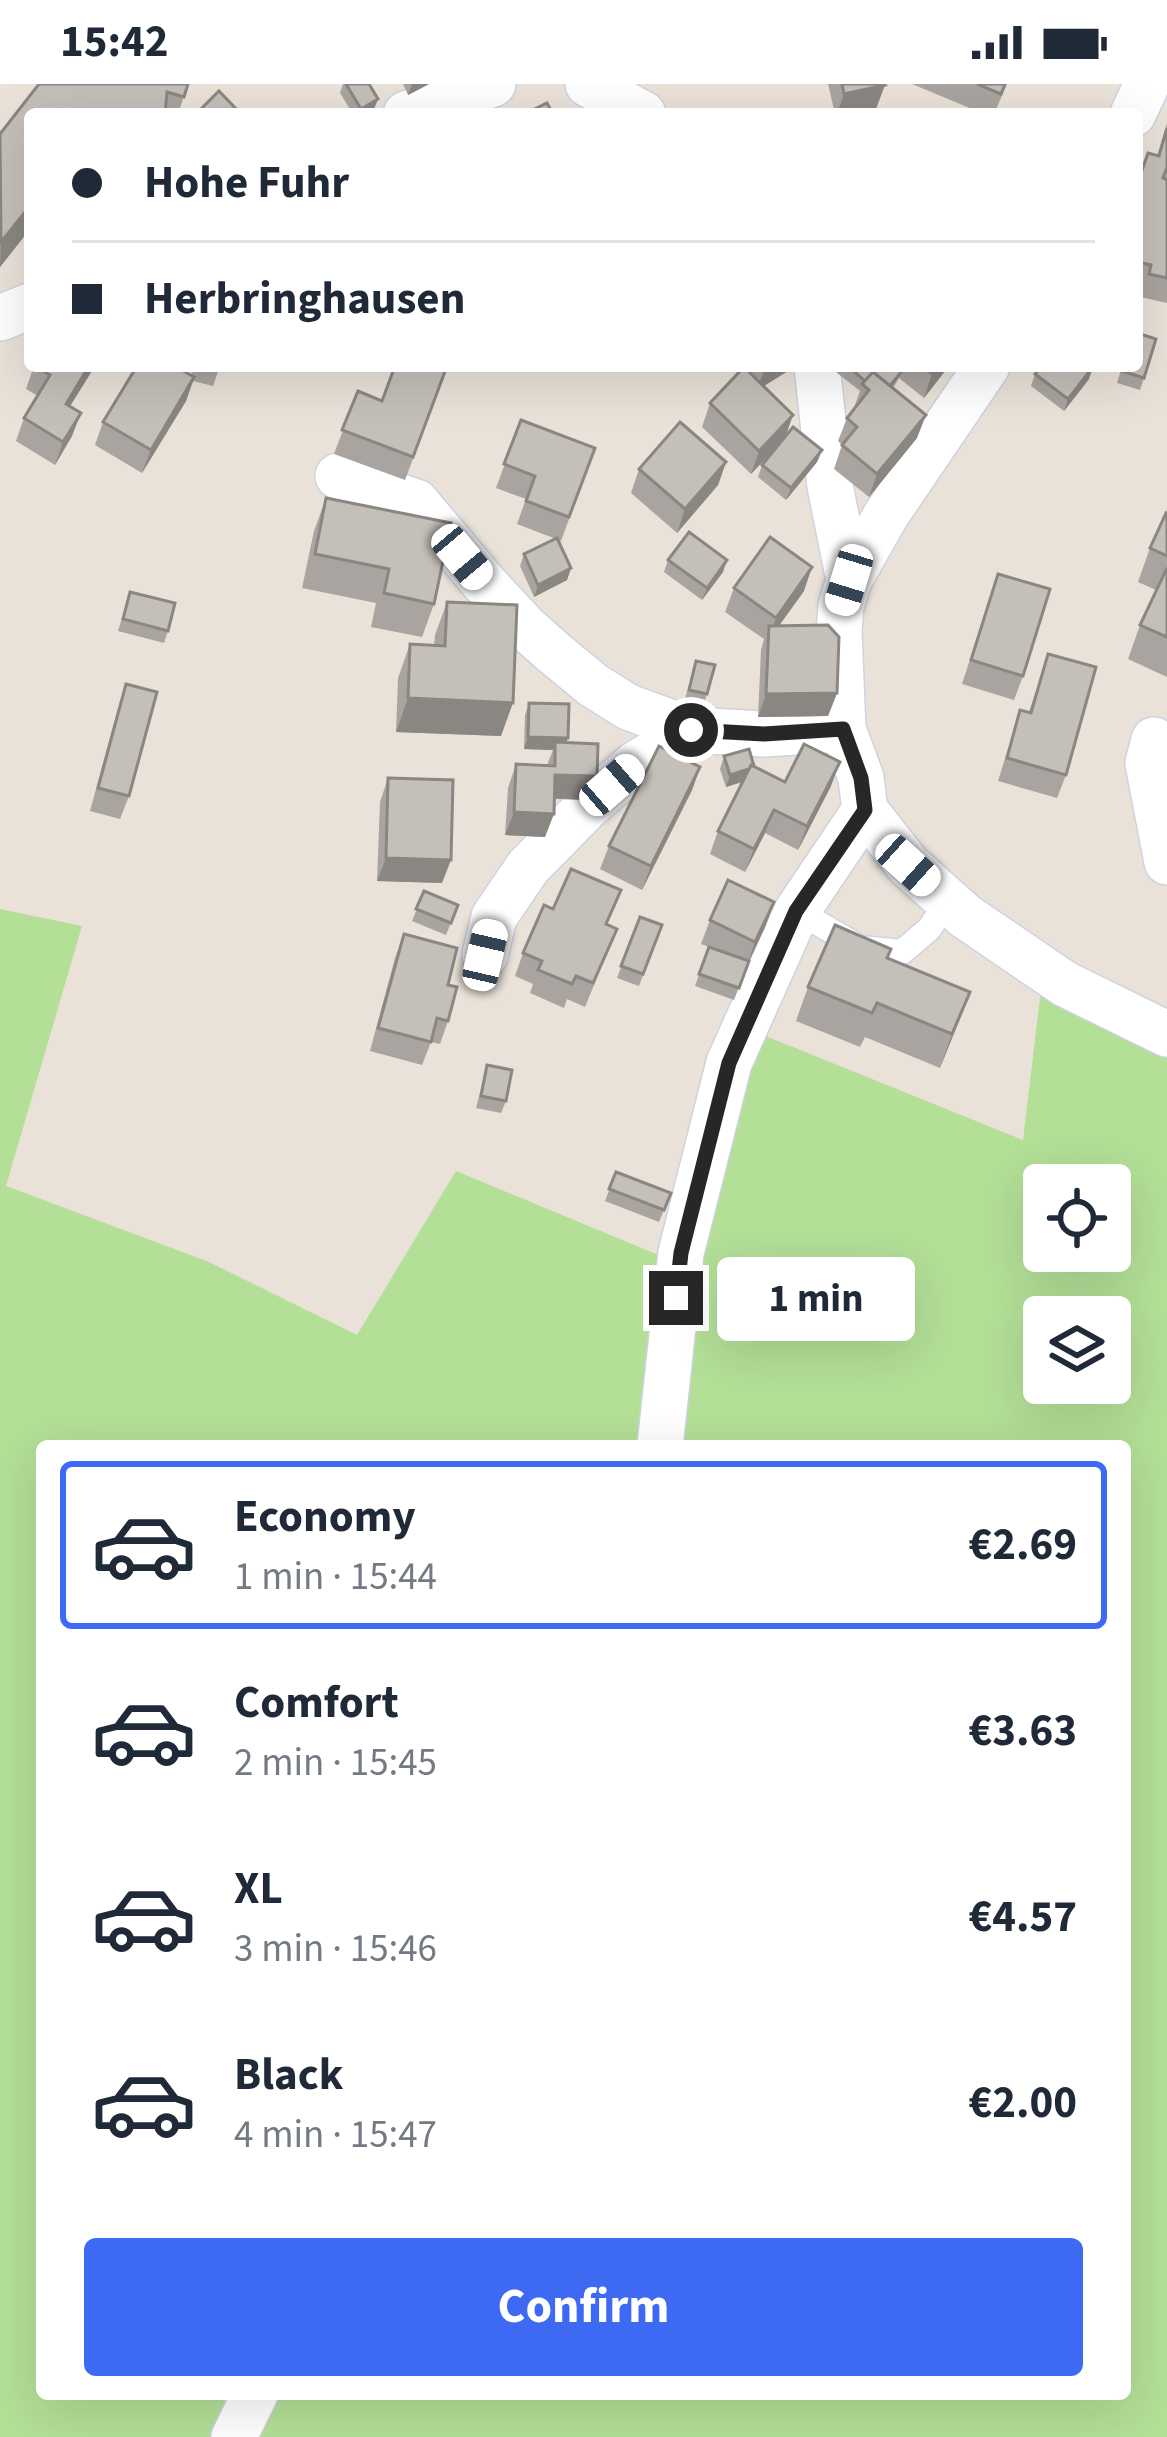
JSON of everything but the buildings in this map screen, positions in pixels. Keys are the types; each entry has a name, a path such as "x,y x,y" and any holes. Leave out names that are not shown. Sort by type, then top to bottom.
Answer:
{"street":[{"path":"423,108 493,84"},
{"path":"589,84 632,108"},
{"path":"819,372 830,486 849,580"},
{"path":"983,372 886,514 849,580 842,606 843,729 861,778 865,810 908,865 965,916 1065,984 1165,1026"},
{"path":"338,476 416,502 525,627 593,685 628,707 691,730 764,734 843,729"},
{"path":"485,955 494,916 528,867 636,764 691,730"},
{"path":"1154,740 1148,763 1167,862"},
{"path":"661,1440 681,1253 729,1063 796,911 865,810"},
{"path":"234,2437 252,2400"}],"lane":[{"path":"796,911 861,948 902,952 948,901"}],"green space":[{"path":"0,909 82,926 6,1186 209,1262 357,1335 456,1171 697,1271 758,1033 1023,1140 1042,981 1167,1047 1167,2437 0,2437"}],"route":[{"path":"676,1298 681,1253 729,1063 796,911 865,810 861,778 843,729 764,734 691,730"}]}
